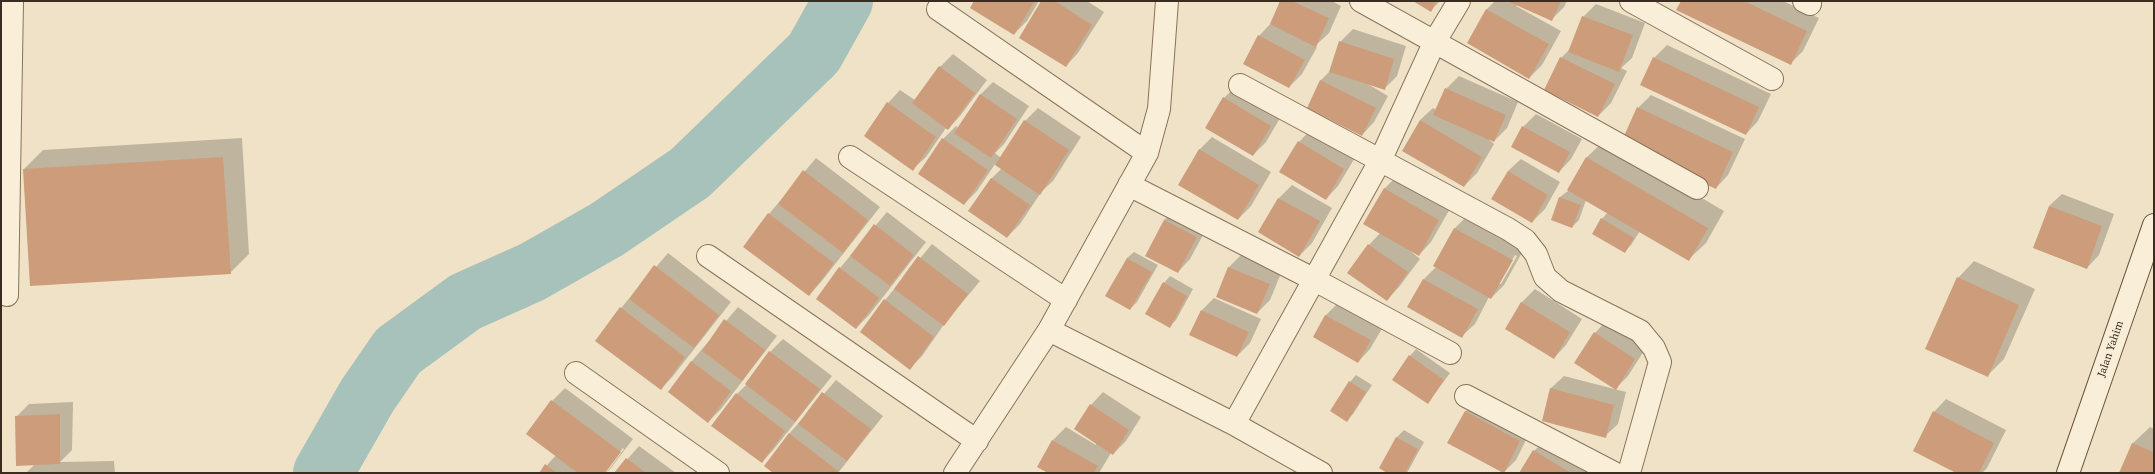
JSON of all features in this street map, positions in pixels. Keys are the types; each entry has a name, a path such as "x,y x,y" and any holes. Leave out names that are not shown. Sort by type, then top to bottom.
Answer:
{"street":[{"path":"7,295 12,1"},
{"path":"955,473 1049,330 1146,153 1159,109 1167,1"},
{"path":"1361,1 1697,188"},
{"path":"1234,424 1313,279 1380,161 1435,42 1459,1"},
{"path":"1631,1 1772,79"},
{"path":"938,9 1146,153"},
{"path":"1240,85 1525,240 1536,254 1545,277 1561,292 1640,331 1654,348 1660,362 1628,473"},
{"path":"850,157 1066,300"},
{"path":"1129,185 1313,279 1450,353"},
{"name":"Jalan Yahim","path":"2068,473 2154,225"},
{"path":"708,256 977,441"},
{"path":"1049,330 1234,424 1321,473"},
{"path":"576,373 718,473"},
{"path":"1466,396 1614,473"}],"building":[{"path":"974,1 1035,1 1014,35 970,8"},
{"path":"1041,1 1055,1 1092,25 1066,67 1019,38"},
{"path":"1280,1 1292,1 1329,18 1316,47 1270,24"},
{"path":"1413,1 1437,1 1431,12"},
{"path":"1507,1 1561,1 1552,21"},
{"path":"1681,1 1744,1 1807,31 1791,65 1676,10"},
{"path":"1486,9 1549,44 1529,79 1467,43"},
{"path":"1582,16 1633,35 1619,72 1568,52"},
{"path":"1258,35 1305,60 1289,88 1243,64"},
{"path":"1339,41 1394,59 1385,90 1329,72"},
{"path":"1560,57 1615,84 1598,117 1544,90"},
{"path":"1653,57 1759,107 1746,135 1640,85"},
{"path":"939,66 975,93 948,130 912,103"},
{"path":"1320,80 1376,108 1362,136 1307,108"},
{"path":"1445,88 1506,115 1494,142 1433,115"},
{"path":"980,94 1017,119 991,158 954,133"},
{"path":"1223,97 1271,126 1253,156 1205,128"},
{"path":"887,102 936,137 913,171 864,136"},
{"path":"1637,107 1733,152 1716,189 1620,145"},
{"path":"1024,120 1069,150 1040,195 995,165"},
{"path":"1420,120 1482,157 1464,187 1402,151"},
{"path":"1522,126 1570,152 1559,173 1511,147"},
{"path":"942,138 988,170 964,205 918,174"},
{"path":"1298,141 1344,169 1326,200 1279,172"},
{"path":"1199,149 1259,185 1238,220 1178,185"},
{"path":"223,157 231,274 30,286 23,169"},
{"path":"1586,157 1708,228 1689,261 1567,190"},
{"path":"803,170 868,220 843,253 778,204"},
{"path":"1508,171 1548,195 1532,223 1491,199"},
{"path":"991,178 1030,205 1007,238 968,211"},
{"path":"1384,188 1439,220 1419,256 1363,224"},
{"path":"1559,197 1581,205 1572,228 1551,220"},
{"path":"1278,198 1320,221 1299,257 1258,232"},
{"path":"2049,206 2102,226 2087,269 2033,248"},
{"path":"768,213 834,263 809,296 743,247"},
{"path":"1601,218 1634,238 1625,253 1592,234"},
{"path":"1164,220 1197,237 1178,273 1145,256"},
{"path":"874,224 914,255 890,286 850,256"},
{"path":"1454,228 1513,260 1491,299 1433,266"},
{"path":"1368,244 1408,272 1387,301 1347,273"},
{"path":"918,256 968,294 944,326 894,289"},
{"path":"1127,258 1152,272 1130,310 1105,296"},
{"path":"654,265 719,315 694,348 629,299"},
{"path":"839,267 879,298 856,329 816,299"},
{"path":"1228,267 1270,284 1257,314 1216,297"},
{"path":"1957,277 2019,305 1988,377 1925,349"},
{"path":"1423,279 1478,309 1462,338 1407,307"},
{"path":"1163,282 1187,296 1170,328 1145,314"},
{"path":"884,299 934,337 910,370 860,332"},
{"path":"1521,302 1570,332 1554,359 1505,329"},
{"path":"620,307 685,357 661,390 595,341"},
{"path":"1201,310 1249,332 1237,357 1189,335"},
{"path":"1325,315 1371,340 1358,363 1313,337"},
{"path":"724,319 765,350 742,381 702,351"},
{"path":"1594,332 1635,359 1616,390 1574,363"},
{"path":"769,351 820,389 795,422 745,384"},
{"path":"1409,355 1444,380 1428,404 1392,380"},
{"path":"691,361 731,391 708,423 668,392"},
{"path":"1349,381 1366,392 1347,422 1330,411"},
{"path":"1550,388 1614,405 1606,438 1542,421"},
{"path":"822,392 871,429 847,461 798,424"},
{"path":"736,393 785,431 762,463 711,426"},
{"path":"551,400 621,452 605,473 578,473 526,434"},
{"path":"1090,404 1129,430 1113,455 1074,429"},
{"path":"1465,411 1520,441 1504,473 1447,443"},
{"path":"1933,411 1994,443 1979,473 1956,473 1913,451"},
{"path":"60,414 60,464 16,466 15,416"},
{"path":"789,433 838,471 836,473 773,473 764,466"},
{"path":"1396,437 1418,449 1405,473 1387,473 1379,468"},
{"path":"1052,440 1098,466 1094,473 1048,473 1037,467"},
{"path":"2132,443 2154,452 2154,473 2119,473"},
{"path":"1533,450 1571,473 1519,473"},
{"path":"626,458 646,473 614,473"},
{"path":"545,464 557,473 539,473"}],"waterway":[{"path":"323,473 367,396 398,351 465,302 532,272 606,230 690,173 814,53 843,1"}]}
